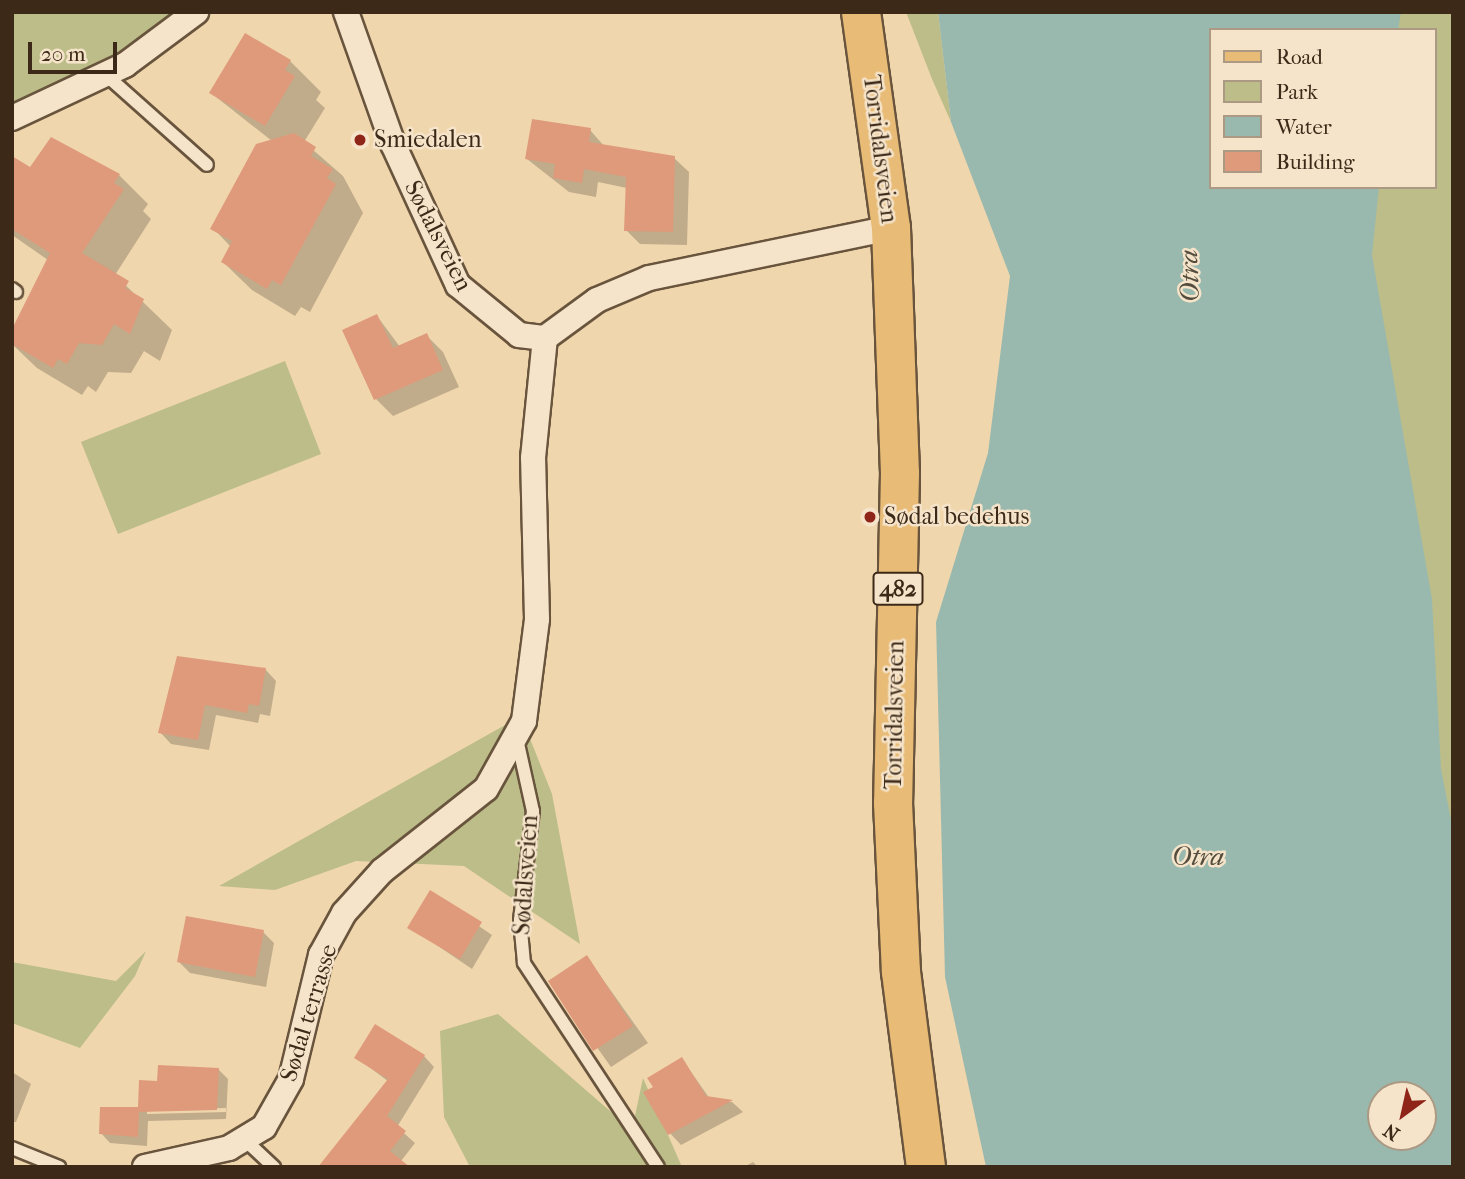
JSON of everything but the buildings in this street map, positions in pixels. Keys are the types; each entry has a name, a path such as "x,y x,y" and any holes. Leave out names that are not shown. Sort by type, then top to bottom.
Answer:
{"main road":[{"name":"Torridalsveien","path":"861,12 891,228 900,473 893,803 901,972 926,1167"}],"street":[{"path":"12,118 106,75 196,12"},
{"name":"Sødalsveien","path":"346,12 393,144 458,285 498,323 519,335 545,338 533,458 535,650 517,735"},
{"path":"545,338 597,300 649,278 891,228"},
{"name":"Sødal terrasse","path":"145,1167 244,1140 275,1114 291,1079 321,955 344,913 382,872 486,789 517,735"}],"lane":[{"path":"106,75 207,165"},
{"name":"Sødalsveien","path":"517,735 533,811 520,920 524,963 658,1167"},
{"path":"244,1140 274,1167"},
{"path":"12,1148 59,1167"}],"green space":[{"path":"12,12 189,12 12,125"},
{"path":"906,12 938,12 951,122 932,79"},
{"path":"1240,12 1453,12 1453,1167 1340,1167 1255,189 1437,189 1437,28 1242,28"},
{"path":"285,361 321,454 118,534 81,442"},
{"path":"521,716 552,794 580,944 464,866 356,861 275,890 219,886"},
{"path":"146,951 135,976 80,1048 12,1023 12,962 116,981"},
{"path":"498,1014 632,1130 643,1078 682,1167 470,1167 444,1117 440,1031"}],"water":[{"name":"Otra","path":"938,12 1401,12 1398,28 1210,28 1210,189 1379,189 1372,255 1432,599 1441,769 1453,830 1453,1167 986,1167 945,977 936,622 988,453 1010,276 951,122"}],"place":[{"name":"Smiedalen","path":"360,140"},
{"name":"Sødal bedehus","path":"870,517"}]}
